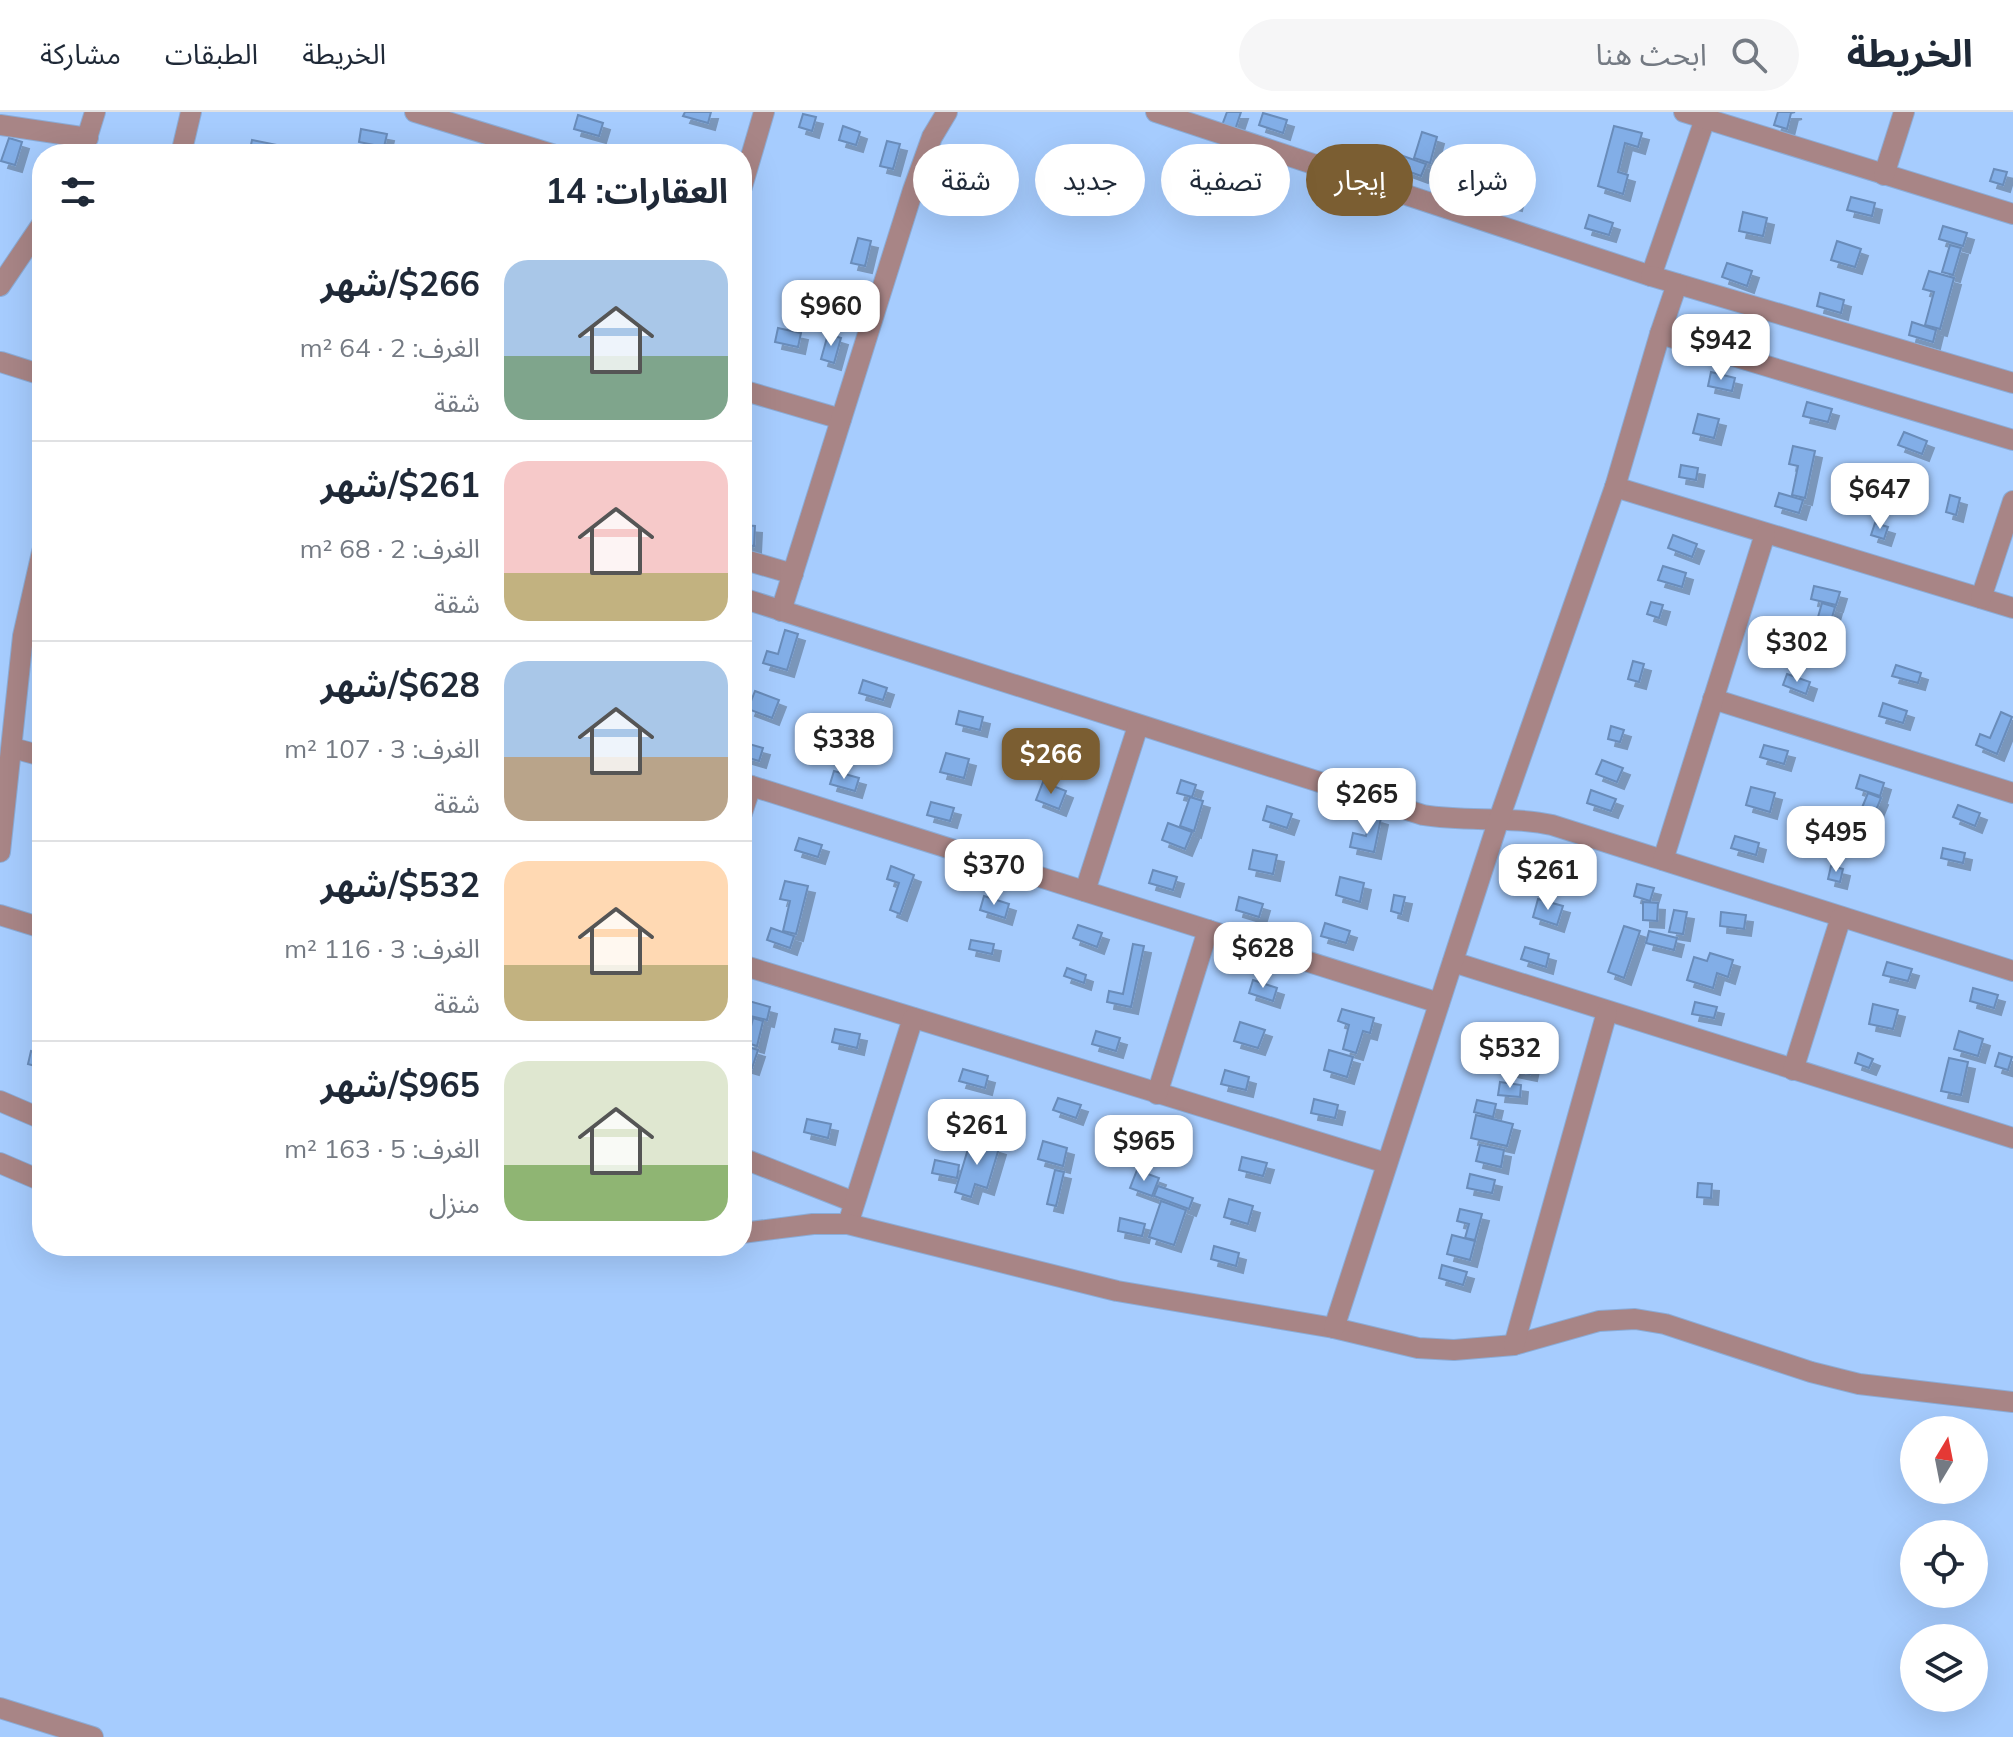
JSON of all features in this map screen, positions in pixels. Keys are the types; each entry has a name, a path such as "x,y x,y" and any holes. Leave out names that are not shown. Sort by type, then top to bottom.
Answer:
{"street":[{"path":"86,144 95,112"},
{"path":"183,144 191,112"},
{"path":"415,112 519,144"},
{"path":"752,153 764,112"},
{"path":"781,611 913,190 932,137 947,112"},
{"path":"1156,112 1202,119 1651,276 2013,383"},
{"path":"1684,112 2013,214"},
{"path":"1884,175 1904,112"},
{"path":"1651,276 1705,119"},
{"path":"0,125 77,144"},
{"path":"0,286 32,239"},
{"path":"1334,1328 1499,819 1615,487 1677,284"},
{"path":"1660,334 2013,440"},
{"path":"0,362 32,372"},
{"path":"752,393 841,419"},
{"path":"1615,487 2013,608"},
{"path":"1981,598 2013,501"},
{"path":"1663,860 1765,534"},
{"path":"752,562 793,574"},
{"path":"0,852 23,636 32,599"},
{"path":"752,601 1423,815 1452,820 1526,819 1552,825 2013,971"},
{"path":"1713,699 2013,793"},
{"path":"1085,891 1138,726"},
{"path":"13,748 32,753"},
{"path":"752,787 1439,1003"},
{"path":"0,915 32,925"},
{"path":"1793,1070 1841,917"},
{"path":"1157,1094 1208,930"},
{"path":"1453,962 2013,1138"},
{"path":"752,968 1386,1163"},
{"path":"1514,1345 1607,1012"},
{"path":"848,1224 913,1018"},
{"path":"0,1101 32,1115"},
{"path":"752,1162 854,1202"},
{"path":"0,1163 32,1177"},
{"path":"752,1232 813,1224 848,1224 1117,1291 1334,1328 1418,1348 1454,1350 1514,1345 1599,1321 1635,1319 1665,1324 1811,1372 1859,1384 2013,1402"},
{"path":"0,1708 93,1737"}],"building":[{"path":"685,112 711,112 708,123 683,116"},
{"path":"1227,112 1241,112 1234,133 1221,128"},
{"path":"1778,112 1795,112 1791,113 1787,129 1774,125"},
{"path":"1263,113 1287,120 1283,133 1259,125"},
{"path":"803,114 816,117 812,131 799,127"},
{"path":"578,115 603,123 599,136 574,129"},
{"path":"843,126 860,132 856,145 839,140"},
{"path":"1614,126 1642,133 1638,147 1625,143 1618,172 1628,175 1623,194 1598,186"},
{"path":"361,129 387,134 385,144 359,142"},
{"path":"1422,132 1437,137 1435,144 1429,144 1429,163 1414,158"},
{"path":"9,138 22,142 15,165 1,161"},
{"path":"252,140 272,144 251,144"},
{"path":"887,141 900,144 893,169 880,166"},
{"path":"1413,159 1426,164 1421,176 1413,173"},
{"path":"1994,169 2007,172 2003,185 1990,181"},
{"path":"1851,197 1875,203 1872,216 1847,210"},
{"path":"1743,212 1767,218 1763,236 1739,231"},
{"path":"1589,215 1613,223 1609,235 1585,228"},
{"path":"1943,226 1967,233 1963,246 1939,239"},
{"path":"858,238 871,241 865,266 851,263"},
{"path":"1837,241 1861,249 1855,267 1831,260"},
{"path":"1950,245 1961,248 1953,275 1942,272"},
{"path":"1727,263 1752,271 1747,286 1722,277"},
{"path":"1929,271 1954,278 1940,329 1925,325 1934,292 1923,289"},
{"path":"1820,293 1844,300 1841,313 1817,306"},
{"path":"1912,322 1936,330 1933,342 1909,335"},
{"path":"778,328 801,333 798,347 775,342"},
{"path":"828,334 841,338 834,363 821,359"},
{"path":"1711,372 1735,378 1732,391 1708,386"},
{"path":"1807,402 1832,409 1828,422 1803,416"},
{"path":"1698,414 1719,419 1714,438 1693,433"},
{"path":"1904,432 1927,441 1922,454 1898,445"},
{"path":"1793,446 1815,451 1805,498 1792,495 1798,466 1789,464"},
{"path":"1681,465 1698,468 1696,480 1679,477"},
{"path":"1889,476 1905,480 1900,497 1884,493"},
{"path":"1779,493 1803,500 1799,513 1775,506"},
{"path":"1950,495 1960,498 1956,515 1946,512"},
{"path":"1875,523 1888,527 1884,539 1871,535"},
{"path":"752,526 755,526 752,546"},
{"path":"1673,535 1697,544 1692,557 1668,548"},
{"path":"1663,566 1686,573 1682,587 1658,580"},
{"path":"1814,586 1840,592 1836,605 1811,599"},
{"path":"1651,602 1663,605 1659,618 1647,614"},
{"path":"1822,603 1835,607 1822,652 1797,645 1802,627 1814,631"},
{"path":"785,630 798,634 787,670 763,663 767,651 778,654"},
{"path":"1633,661 1644,664 1639,682 1628,679"},
{"path":"1896,665 1921,673 1918,683 1892,676"},
{"path":"1787,674 1810,682 1806,694 1783,685"},
{"path":"863,680 887,688 883,700 859,693"},
{"path":"755,691 779,700 772,718 752,710"},
{"path":"1883,703 1907,711 1903,723 1879,716"},
{"path":"959,711 983,717 980,730 956,724"},
{"path":"2001,712 2012,717 1997,754 1976,745 1980,734 1990,738"},
{"path":"850,722 875,729 869,748 844,741"},
{"path":"1611,726 1624,730 1620,742 1608,739"},
{"path":"1055,740 1079,748 1075,761 1051,753"},
{"path":"752,745 763,748 759,761 752,759"},
{"path":"1764,745 1788,751 1784,764 1760,757"},
{"path":"946,753 969,759 964,778 940,772"},
{"path":"1602,760 1623,768 1617,782 1596,774"},
{"path":"834,771 859,778 855,791 830,784"},
{"path":"1860,775 1884,783 1880,796 1856,788"},
{"path":"1181,780 1196,785 1192,797 1177,793"},
{"path":"1043,782 1066,791 1059,809 1036,800"},
{"path":"1751,787 1775,793 1770,812 1746,805"},
{"path":"1591,790 1616,799 1611,811 1587,803"},
{"path":"1868,793 1881,798 1872,820 1859,815"},
{"path":"1190,797 1203,801 1194,831 1180,826"},
{"path":"931,802 954,808 950,821 927,815"},
{"path":"1958,805 1980,813 1975,826 1953,817"},
{"path":"1267,806 1292,814 1287,828 1263,820"},
{"path":"1371,815 1381,818 1374,852 1350,847 1353,833 1366,836"},
{"path":"1847,817 1870,824 1864,842 1841,836"},
{"path":"1168,823 1192,832 1185,849 1162,840"},
{"path":"1735,836 1759,843 1756,855 1731,848"},
{"path":"799,838 822,845 818,857 795,850"},
{"path":"1943,848 1965,853 1963,863 1941,858"},
{"path":"1253,850 1277,855 1273,874 1249,869"},
{"path":"1552,857 1576,863 1572,877 1548,870"},
{"path":"891,866 914,875 900,914 890,910 899,883 887,879"},
{"path":"1831,866 1843,869 1840,882 1828,879"},
{"path":"1153,870 1177,877 1173,890 1149,883"},
{"path":"1340,877 1364,883 1360,902 1336,895"},
{"path":"785,881 808,886 796,934 783,931 790,901 780,899"},
{"path":"1637,884 1654,888 1650,901 1634,896"},
{"path":"1394,895 1405,897 1401,914 1391,911"},
{"path":"984,896 1009,904 1005,918 980,910"},
{"path":"1239,897 1263,904 1259,917 1236,910"},
{"path":"1538,899 1563,906 1557,925 1533,917"},
{"path":"1643,902 1658,903 1657,921 1643,920"},
{"path":"1674,910 1687,912 1683,934 1669,932"},
{"path":"1721,912 1746,915 1744,929 1720,926"},
{"path":"1325,923 1350,931 1346,943 1321,936"},
{"path":"1078,925 1102,933 1097,947 1073,938"},
{"path":"1624,926 1640,931 1624,978 1608,972"},
{"path":"771,928 794,936 790,948 767,940"},
{"path":"1649,931 1677,938 1674,950 1646,943"},
{"path":"971,940 994,944 992,954 969,949"},
{"path":"1133,944 1144,946 1131,1007 1107,1002 1109,991 1123,994"},
{"path":"1525,947 1549,954 1546,967 1521,959"},
{"path":"1710,953 1733,960 1728,977 1717,973 1713,988 1687,980 1694,957 1707,961"},
{"path":"1887,962 1912,969 1908,981 1883,975"},
{"path":"1067,968 1086,975 1084,983 1064,976"},
{"path":"1253,980 1277,988 1273,1001 1249,993"},
{"path":"1973,988 1998,995 1994,1008 1970,1001"},
{"path":"752,1002 770,1007 767,1020 752,1016"},
{"path":"1695,1002 1717,1007 1714,1018 1692,1014"},
{"path":"1873,1004 1898,1010 1893,1029 1869,1024"},
{"path":"1342,1009 1374,1018 1370,1033 1363,1031 1356,1053 1343,1049 1349,1025 1338,1021"},
{"path":"753,1018 763,1021 757,1046 752,1044"},
{"path":"1240,1022 1265,1030 1258,1048 1234,1041"},
{"path":"1519,1024 1543,1030 1540,1043 1516,1037"},
{"path":"835,1029 860,1034 857,1048 832,1042"},
{"path":"1096,1031 1120,1038 1116,1051 1092,1044"},
{"path":"1959,1031 1983,1039 1978,1056 1954,1049"},
{"path":"752,1048 758,1050 752,1068"},
{"path":"1329,1050 1353,1057 1347,1077 1324,1070"},
{"path":"1509,1051 1534,1055 1530,1074 1505,1069"},
{"path":"1858,1053 1873,1059 1869,1068 1855,1063"},
{"path":"1999,1053 2012,1057 2008,1070 1995,1066"},
{"path":"1949,1058 1968,1062 1961,1095 1941,1091"},
{"path":"963,1069 988,1076 985,1088 959,1081"},
{"path":"1225,1070 1249,1077 1246,1090 1221,1084"},
{"path":"1500,1082 1521,1085 1520,1097 1498,1095"},
{"path":"1058,1098 1081,1105 1076,1118 1053,1110"},
{"path":"1314,1099 1338,1105 1335,1118 1311,1113"},
{"path":"1477,1100 1496,1104 1493,1117 1474,1112"},
{"path":"950,1112 974,1118 969,1136 945,1130"},
{"path":"1476,1115 1513,1124 1507,1146 1471,1138"},
{"path":"807,1119 831,1124 828,1138 804,1132"},
{"path":"1150,1127 1174,1135 1170,1148 1146,1140"},
{"path":"971,1139 999,1148 987,1188 975,1184 971,1197 955,1192"},
{"path":"1043,1141 1067,1148 1063,1166 1038,1159"},
{"path":"1480,1145 1504,1150 1501,1167 1476,1161"},
{"path":"1242,1157 1267,1163 1263,1176 1239,1170"},
{"path":"935,1160 959,1165 957,1178 932,1173"},
{"path":"1055,1170 1064,1172 1056,1206 1047,1204"},
{"path":"1137,1170 1159,1178 1152,1196 1130,1188"},
{"path":"1470,1174 1495,1180 1492,1193 1467,1188"},
{"path":"1698,1183 1712,1184 1711,1198 1697,1197"},
{"path":"1158,1186 1193,1198 1189,1209 1154,1196"},
{"path":"1229,1199 1253,1206 1248,1224 1224,1217"},
{"path":"1161,1201 1186,1210 1174,1245 1149,1237"},
{"path":"1460,1209 1482,1214 1475,1240 1465,1238 1469,1224 1457,1221"},
{"path":"1120,1218 1145,1224 1142,1236 1118,1231"},
{"path":"1452,1235 1475,1241 1470,1260 1447,1254"},
{"path":"1214,1246 1239,1253 1236,1266 1211,1259"},
{"path":"1442,1265 1467,1272 1463,1285 1439,1278"}]}
